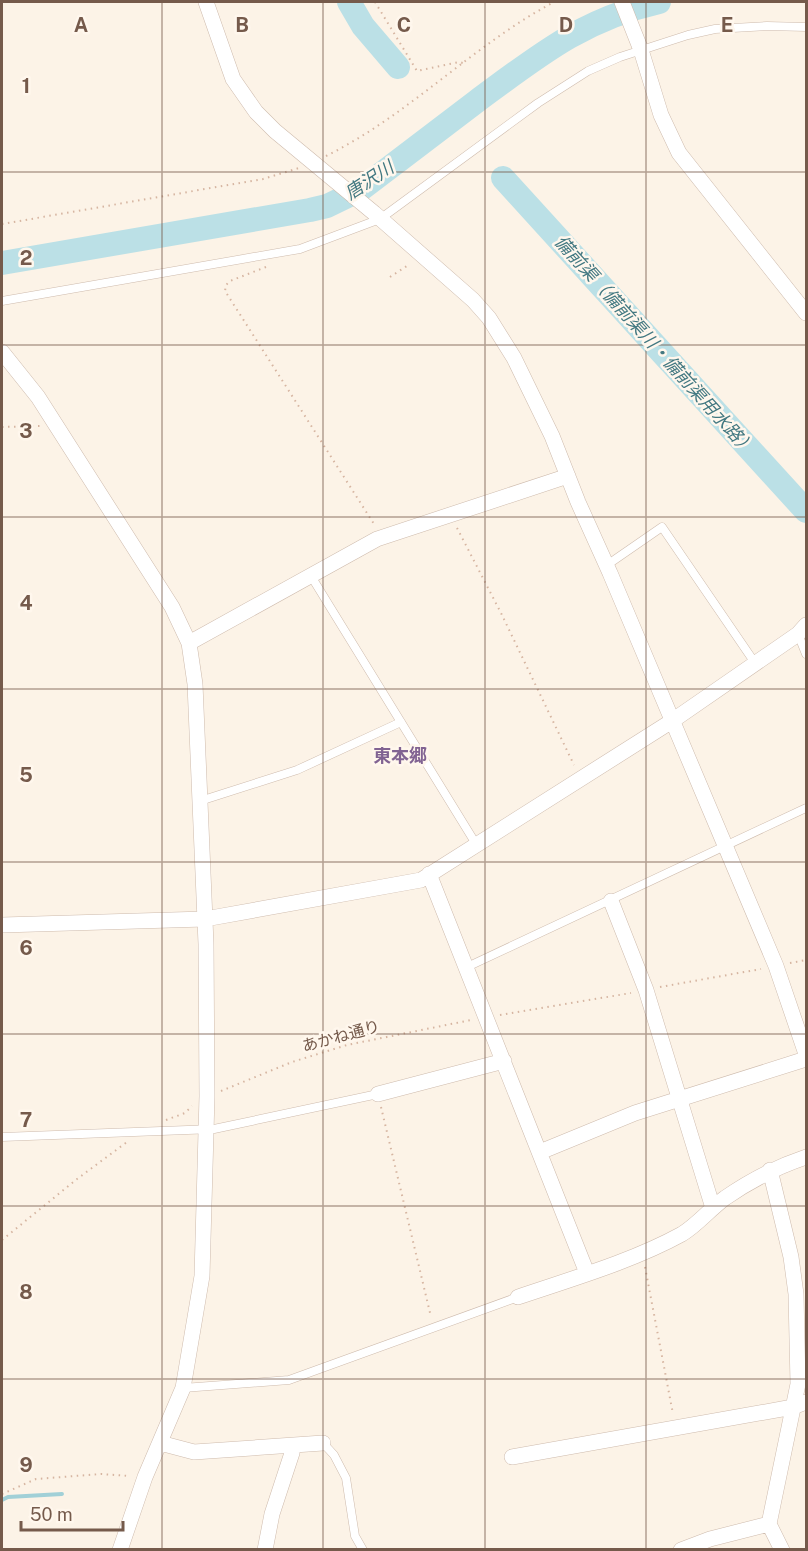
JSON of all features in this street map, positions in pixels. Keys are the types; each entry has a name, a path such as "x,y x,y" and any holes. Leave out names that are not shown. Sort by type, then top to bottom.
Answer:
{"street":[{"path":"206,2 233,79 244,97 275,131 473,300 489,318 514,358 552,436 776,966 807,1054"},
{"path":"622,2 661,115 679,153 807,313"},
{"path":"2,352 38,397 172,607 189,643 195,684 205,919 206,1128 202,1276 183,1388 145,1477 120,1550"},
{"path":"189,643 382,537 568,476"},
{"path":"2,926 205,919 421,880 672,721 802,630"},
{"path":"429,874 587,1274"},
{"path":"611,901 646,990 713,1208"},
{"path":"540,1152 634,1113 807,1059"},
{"path":"378,1094 504,1061"},
{"path":"518,1297 587,1274 683,1233 713,1208 770,1170 807,1156"},
{"path":"770,1170 791,1257 796,1294 800,1405 769,1524 782,1550"},
{"path":"512,1457 800,1405"},
{"path":"160,1443 194,1452 323,1443"},
{"path":"265,1550 272,1514 293,1446"},
{"path":"681,1550 710,1539 769,1524"}],"lane":[{"path":"2,301 300,249 377,216 565,85 639,46 715,29 767,26 807,27"},
{"path":"607,565 662,527 755,663"},
{"path":"311,576 476,844"},
{"path":"802,630 807,654"},
{"path":"200,801 297,770 401,722"},
{"path":"467,967 807,808"},
{"path":"2,1137 236,1125 378,1094"},
{"path":"183,1388 289,1380 518,1297"},
{"path":"323,1443 334,1455 346,1478 355,1536 363,1550"}],"path":[{"path":"375,2 417,71 452,63 463,63"},
{"path":"2,224 263,179 315,165 406,107 513,26 554,2"},
{"path":"390,278 422,255"},
{"path":"269,265 230,281 225,291 382,537"},
{"path":"2,427 56,425"},
{"path":"450,515 501,613 581,778"},
{"path":"786,964 807,960"},
{"name":"あかね通り","path":"214,1094 292,1062 347,1045 479,1019"},
{"path":"378,1094 433,1329"},
{"path":"159,1124 185,1113 198,1101"},
{"path":"2,1240 77,1179 131,1140"},
{"path":"642,1252 675,1428"},
{"path":"2,1494 36,1479 101,1474 145,1477"}],"waterway":[{"name":"備前渠（備前渠川・備前渠用水路）","path":"349,2 363,26 398,67"},
{"name":"唐沢川","path":"2,263 327,206 360,190 541,54 562,41 607,18 659,2"},
{"name":"備前渠（備前渠川・備前渠用水路）","path":"503,178 806,511"},
{"path":"2,1500 8,1497 62,1494"}],"district":[{"name":"東本郷","path":"400,755"}]}
